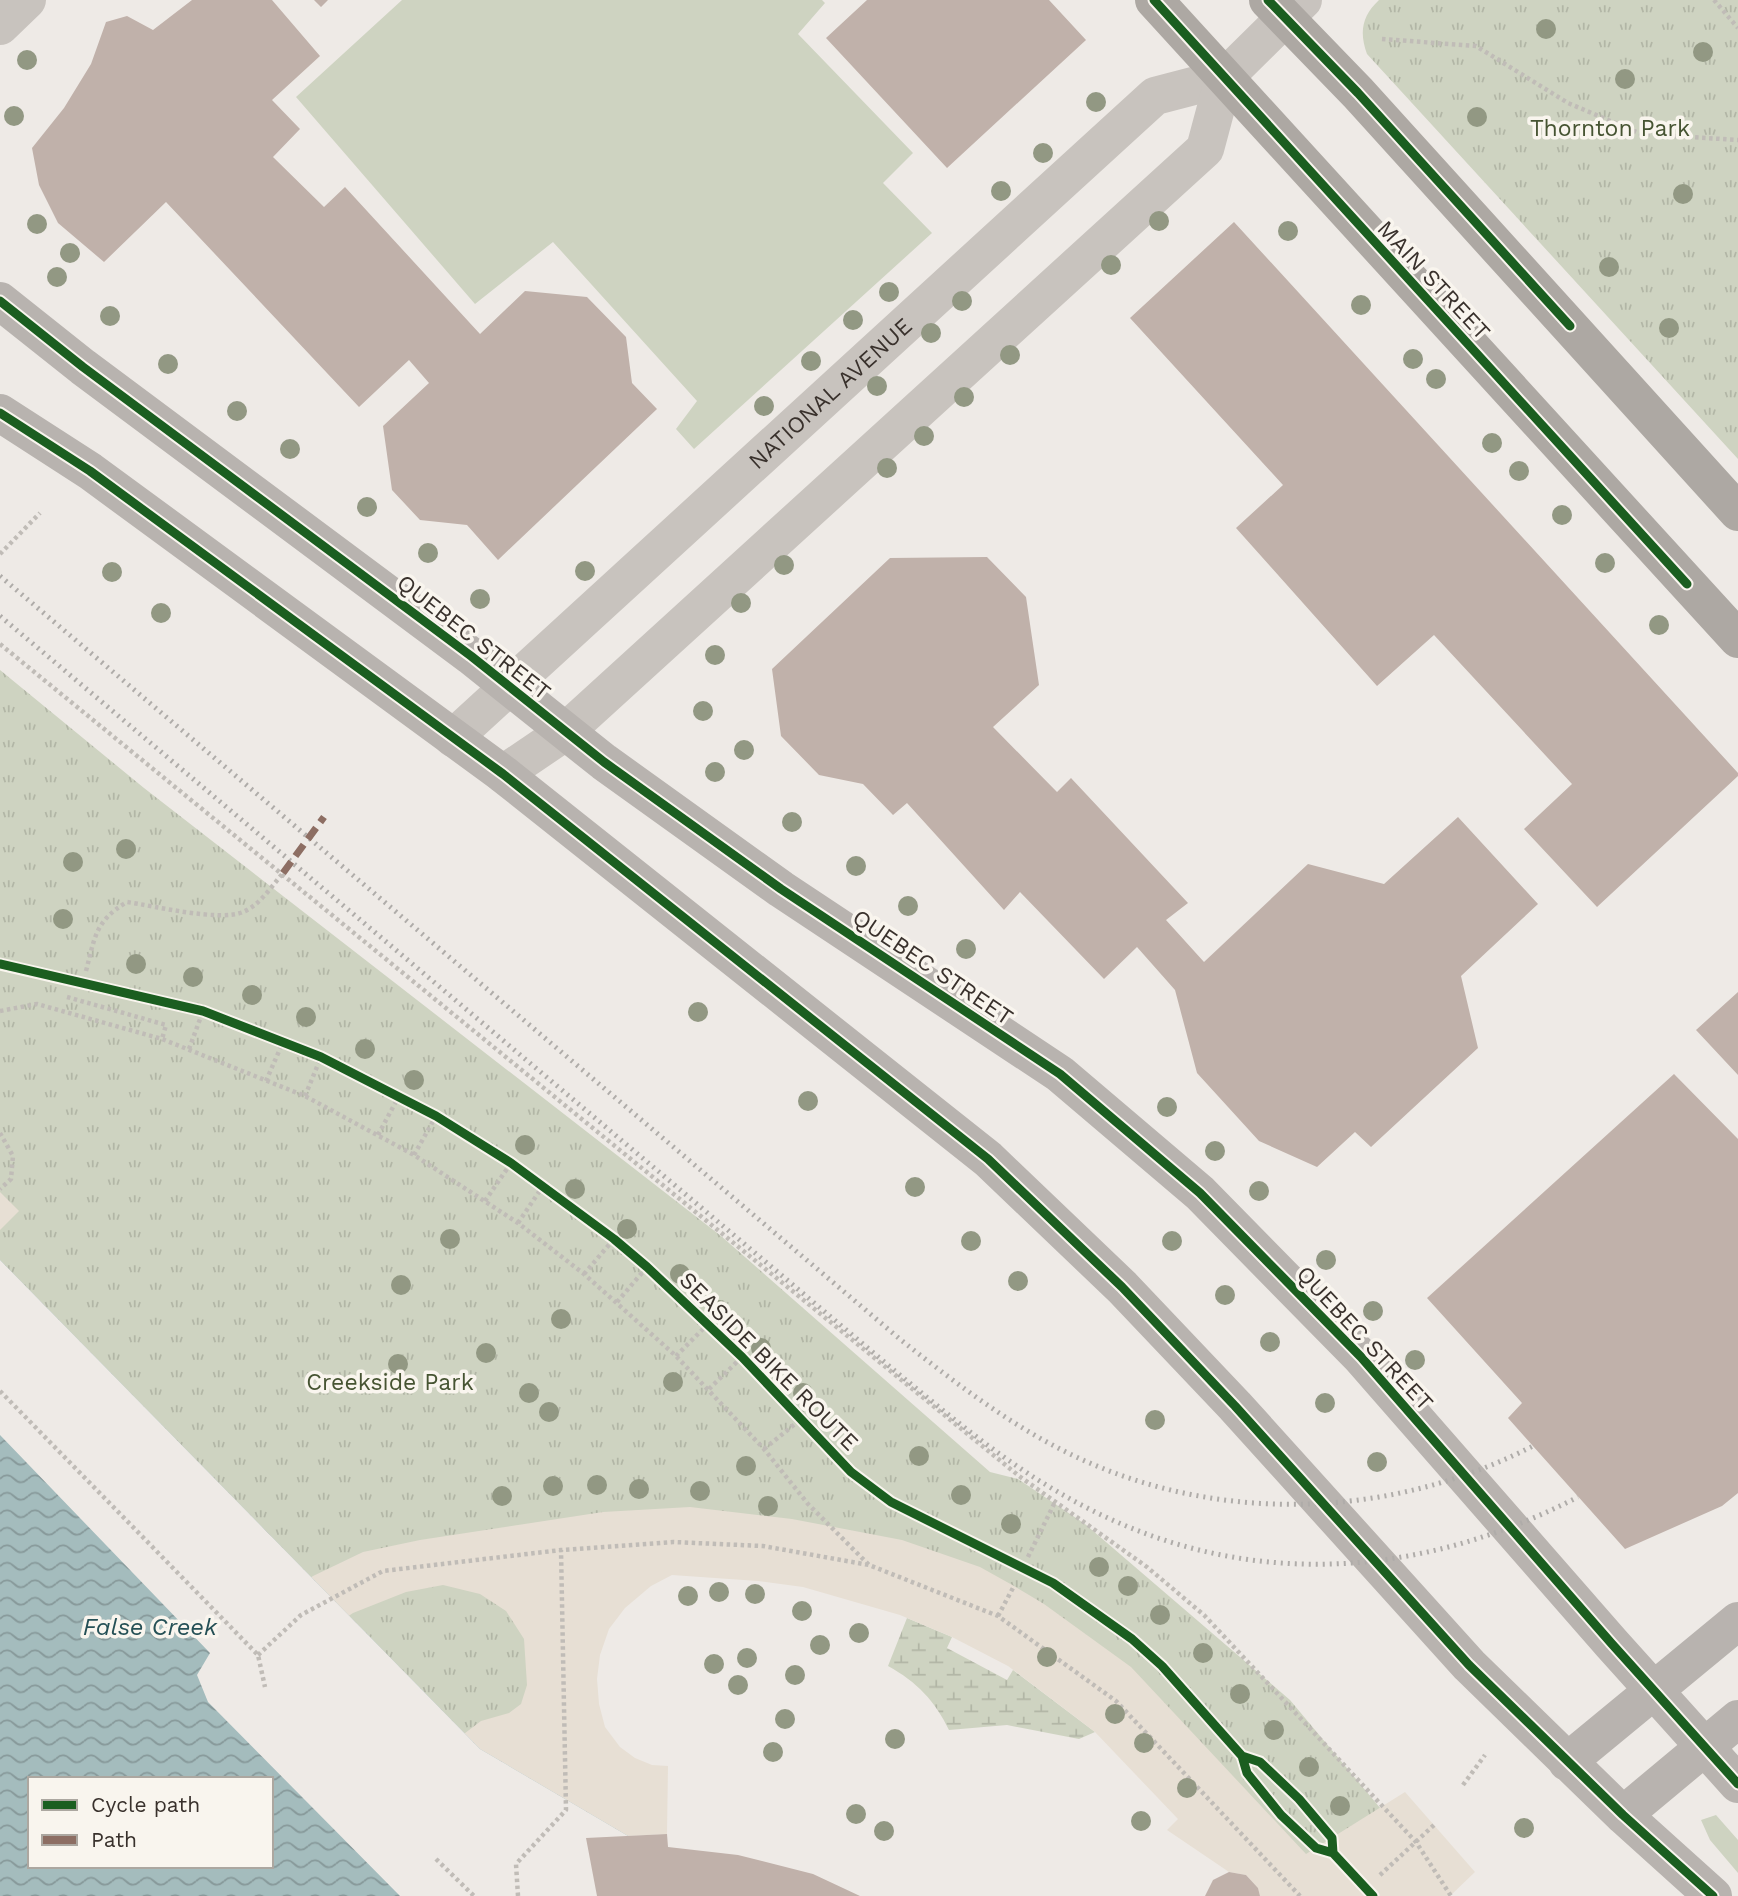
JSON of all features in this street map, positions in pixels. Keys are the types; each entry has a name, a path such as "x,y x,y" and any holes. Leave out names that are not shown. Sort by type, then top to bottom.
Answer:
{"main road":[{"name":"MAIN STREET","path":"1154,0 1738,639"},
{"path":"1285,6 1358,93 1738,512"},
{"name":"QUEBEC STREET","path":"0,301 83,367 508,686 620,775 780,889 1060,1074 1200,1193 1361,1357 1738,1784"},
{"path":"0,413 90,471 503,774 988,1159 1131,1297 1235,1406 1469,1665 1567,1762 1713,1896"},
{"path":"1567,1762 1738,1621"},
{"path":"1623,1815 1738,1719"}],"street":[{"path":"0,26 27,0"},
{"name":"NATIONAL AVENUE","path":"453,738 1155,96 1224,78 1285,6"},
{"path":"503,774 565,732 1205,149 1224,78"}],"path":[{"path":"1714,0 1738,28"},
{"path":"1381,39 1476,46 1568,103 1641,134 1738,140"},
{"path":"0,554 40,513"},
{"path":"0,644 1008,1468 1147,1567 1204,1615 1416,1842 1451,1896"},
{"path":"86,971 97,930 109,913 127,902 220,916 242,912 259,901 283,873"},
{"path":"67,997 166,1025 162,1038"},
{"path":"0,1011 37,1004 162,1038 305,1096 414,1155 518,1223 584,1275 676,1356 764,1449 808,1504 869,1565"},
{"path":"190,1007 214,1015"},
{"path":"189,1049 203,1010"},
{"path":"271,1038 295,1047"},
{"path":"267,1081 282,1042"},
{"path":"308,1052 332,1063"},
{"path":"305,1096 321,1057"},
{"path":"388,1091 412,1103"},
{"path":"378,1135 399,1096"},
{"path":"424,1110 447,1123"},
{"path":"414,1155 436,1116"},
{"path":"0,1133 13,1156 11,1179 0,1189"},
{"path":"500,1157 522,1171"},
{"path":"485,1201 511,1163"},
{"path":"532,1178 553,1193"},
{"path":"518,1223 543,1186"},
{"path":"604,1231 622,1246"},
{"path":"584,1275 614,1239"},
{"path":"617,1303 647,1267"},
{"path":"676,1356 708,1324"},
{"path":"709,1389 742,1357"},
{"path":"0,1391 258,1655 265,1687"},
{"path":"764,1449 800,1420"},
{"path":"1028,1558 1055,1502"},
{"path":"258,1655 301,1615 383,1572 561,1550 673,1542 763,1546 869,1565 998,1616 1116,1700 1300,1896"},
{"path":"518,1896 516,1864 566,1810 561,1550"},
{"path":"998,1616 1014,1586"},
{"path":"1463,1785 1485,1755"},
{"path":"1380,1875 1434,1825"},
{"path":"436,1859 474,1896"}],"green space":[{"path":"402,0 822,0 825,3 798,34 913,153 883,183 932,233 694,449 676,429 697,401 553,242 475,304 296,97"},
{"name":"Thornton Park","path":"1379,0 1738,0 1738,459 1367,54 1363,39 1364,25 1369,12"},
{"name":"Creekside Park","path":"0,670 144,788 721,1236 990,1472 1018,1479 1085,1524 1290,1700 1381,1809 1260,1887 1101,1721 964,1627 822,1579 670,1561 597,1623 469,1796 0,1435"},
{"path":"907,1618 952,1637 947,1648 1007,1680 1013,1670 1095,1732 1079,1739 1007,1725 949,1730 924,1693 888,1666"},
{"path":"1716,1815 1738,1840 1738,1873 1710,1840 1701,1820"}],"shaded area":[{"path":"0,1192 19,1211 0,1230"},
{"path":"0,1351 249,1608 263,1611 313,1576 363,1552 420,1540 603,1512 690,1507 792,1519 902,1540 980,1567 1044,1604 1131,1667 1306,1854 1405,1792 1475,1872 1450,1896 1260,1896 1258,1888 1246,1875 1229,1872 1167,1830 1178,1819 1095,1732 1008,1666 952,1637 900,1615 803,1587 672,1575 651,1586 625,1608 609,1629 600,1655 597,1679 599,1704 605,1727 620,1747 635,1758 652,1765 668,1766 667,1834 586,1838 597,1896 400,1896 208,1702 197,1675 210,1653 0,1435","holes":["443,1585 480,1594 506,1611 524,1639 527,1685 521,1704 509,1713 481,1721 432,1758 413,1760 391,1752 306,1670 304,1655 309,1643 353,1613 406,1592"]}],"water":[{"name":"False Creek","path":"0,1260 480,1749 703,1880 811,1896 0,1896"}],"pier":[{"name":"False Creek","path":"0,1260 480,1749 703,1880 811,1896 400,1896 208,1702 197,1675 210,1653 0,1435"}],"building":[{"path":"192,0 272,0 320,56 272,100 300,129 273,157 324,207 345,187 480,334 525,291 587,297 626,337 632,383 657,409 498,560 467,525 420,520 392,490 383,426 429,383 409,360 359,407 166,202 104,262 58,223 39,185 32,148 64,108 91,64 106,22 127,16 153,30"},
{"path":"314,0 328,0 321,7"},
{"path":"867,0 1049,0 1086,40 947,168 826,38"},
{"path":"1234,222 1738,773 1738,776 1597,907 1524,829 1572,784 1434,635 1377,686 1236,528 1283,485 1130,318"},
{"path":"987,557 1026,597 1039,685 993,727 1057,792 1071,778 1188,903 1166,920 1204,962 1308,864 1384,884 1458,817 1538,904 1461,976 1478,1048 1371,1147 1355,1132 1317,1167 1259,1141 1197,1073 1175,990 1137,947 1104,979 1020,892 1004,910 907,803 893,815 863,784 819,775 781,736 772,669 890,558"},
{"path":"1738,992 1738,1075 1696,1030"},
{"path":"1674,1074 1738,1139 1738,1493 1722,1506 1625,1549 1508,1418 1522,1403 1427,1298"},
{"path":"667,1834 668,1847 738,1855 813,1874 860,1896 597,1896 586,1838"},
{"path":"1229,1872 1246,1875 1258,1888 1260,1896 1205,1896 1213,1880"}],"railway":[{"path":"0,576 901,1340 981,1401 1045,1441 1124,1476 1182,1493 1241,1502 1301,1504 1361,1500 1420,1488 1477,1470 1533,1446"},
{"path":"0,616 895,1371 988,1446 1048,1486 1112,1520 1178,1544 1244,1559 1311,1564 1378,1560 1445,1548 1512,1527 1578,1497"}],"marked path":[{"path":"283,873 324,817"}],"cycle path":[{"path":"1154,0 1687,584"},
{"path":"1268,0 1358,93 1570,326"},
{"path":"0,301 83,367 471,656 604,762 781,889 1060,1074 1200,1193 1361,1357 1738,1784"},
{"path":"0,413 90,471 503,774 988,1159 1122,1287 1235,1406 1469,1665 1623,1815 1713,1896"},
{"name":"SEASIDE BIKE ROUTE","path":"0,964 203,1011 321,1057 436,1116 511,1163 614,1239 647,1267 742,1357 851,1472 891,1502 1053,1583 1132,1639 1162,1666 1242,1756 1247,1773 1281,1815 1316,1848 1333,1853 1373,1896"},
{"path":"1242,1756 1260,1762 1299,1799 1332,1838 1333,1853"}]}
